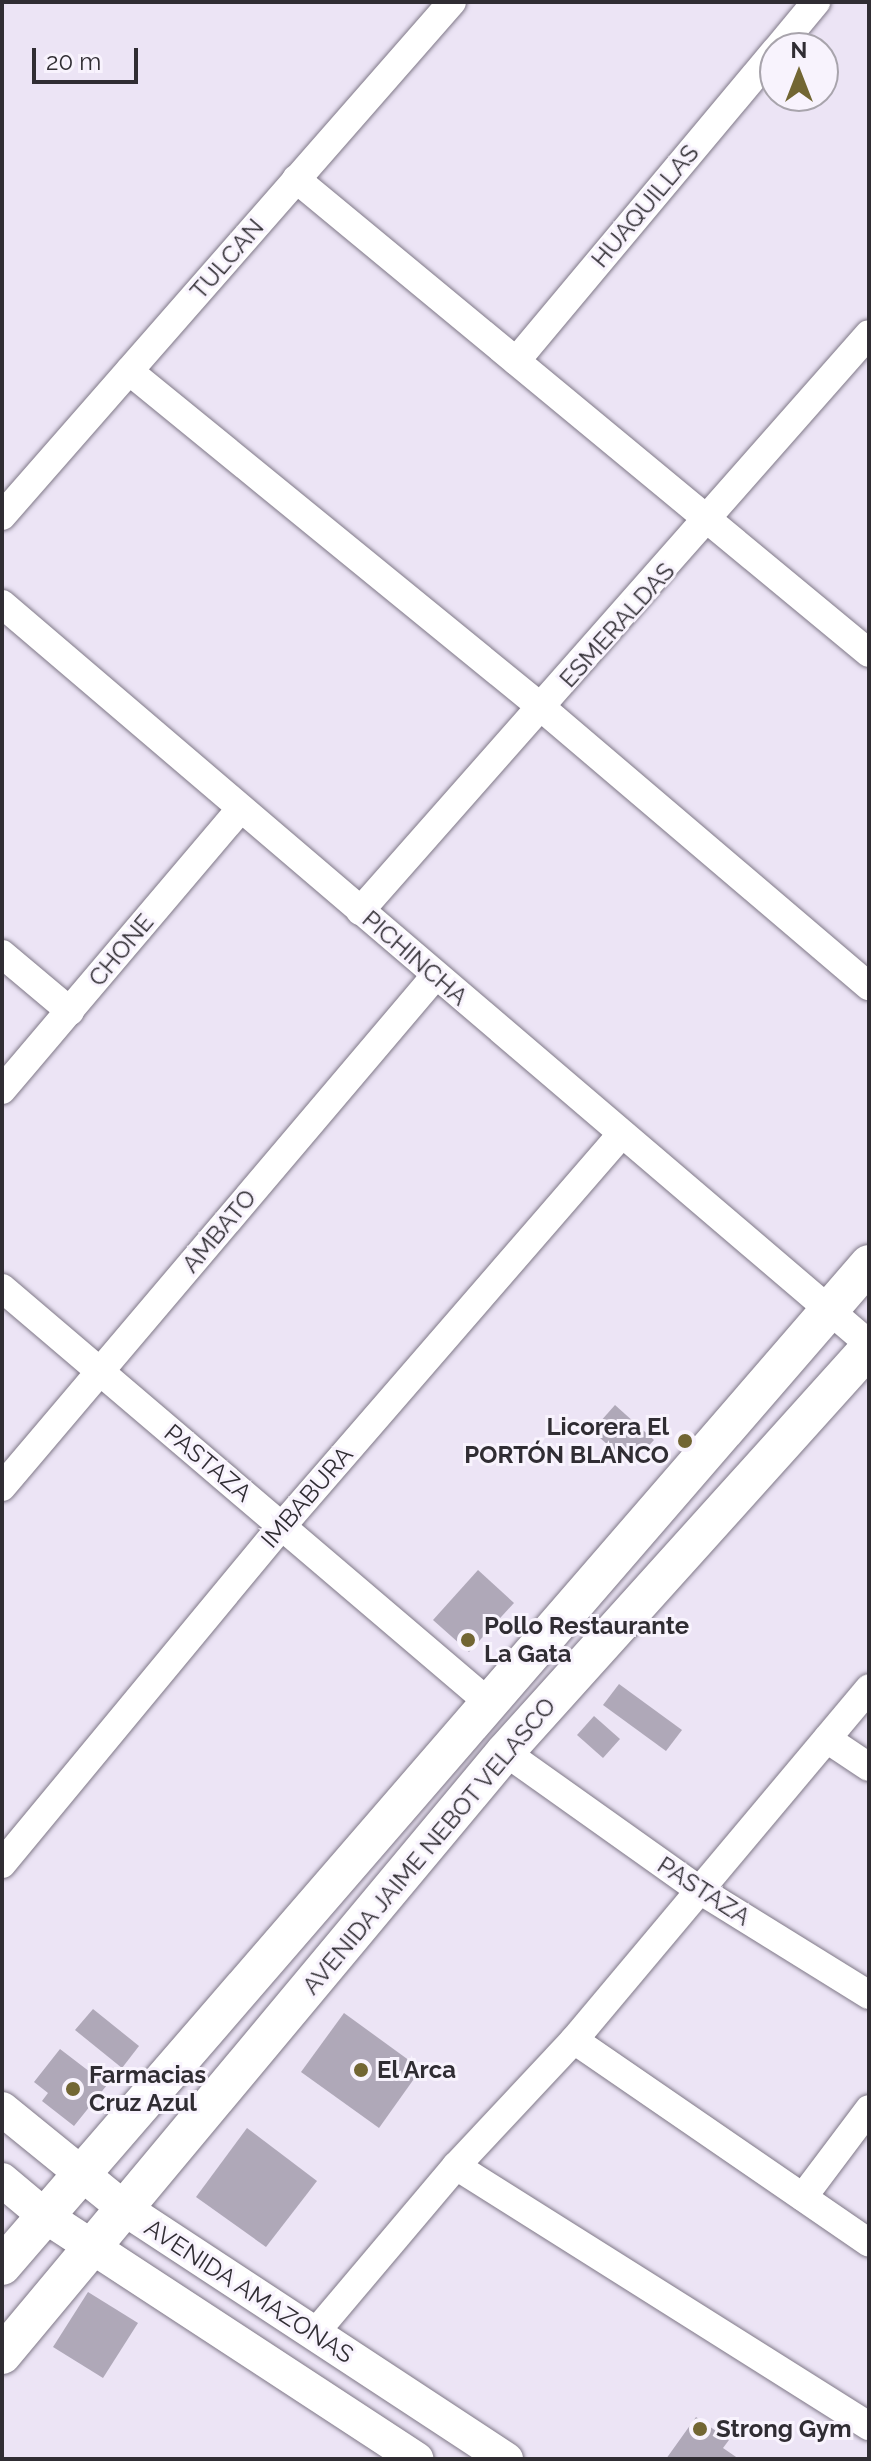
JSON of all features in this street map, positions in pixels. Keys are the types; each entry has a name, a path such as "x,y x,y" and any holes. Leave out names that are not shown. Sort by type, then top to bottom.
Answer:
{"main road":[{"name":"AVENIDA JAIME NEBOT VELASCO","path":"2,2266 487,1701 869,1264"},
{"name":"AVENIDA JAIME NEBOT VELASCO","path":"2,2355 505,1752 869,1346"}],"street":[{"name":"HUAQUILLAS","path":"791,32 816,2"},
{"name":"TULCAN","path":"2,516 448,3"},
{"name":"HUAQUILLAS","path":"516,361 759,70"},
{"path":"296,179 869,653"},
{"name":"ESMERALDAS","path":"360,911 709,521 869,334"},
{"path":"129,371 542,708 869,986"},
{"name":"PICHINCHA","path":"2,604 869,1346"},
{"name":"CHONE","path":"2,1090 240,809"},
{"path":"2,954 70,1011"},
{"name":"AMBATO","path":"2,1487 436,975"},
{"name":"IMBABURA","path":"2,1864 282,1526 620,1136"},
{"name":"PASTAZA","path":"2,1288 487,1701"},
{"path":"314,2334 456,2166 574,2040 869,1689"},
{"path":"827,1739 869,1767"},
{"name":"PASTAZA","path":"505,1752 698,1889 869,1995"},
{"path":"574,2040 869,2243"},
{"name":"AVENIDA AMAZONAS","path":"2,2109 79,2175 125,2209 506,2459"},
{"path":"803,2197 869,2109"},
{"path":"456,2166 869,2426"},
{"name":"AVENIDA AMAZONAS","path":"2,2180 45,2216 417,2459"}],"building":[{"path":"615,1405 654,1440 631,1465 592,1431"},
{"path":"478,1570 514,1603 469,1652 433,1620"},
{"path":"619,1684 682,1730 666,1751 603,1705"},
{"path":"594,1716 620,1739 603,1758 577,1735"},
{"path":"93,2009 139,2046 122,2068 75,2030"},
{"name":"El Arca","path":"344,2013 421,2069 379,2128 301,2072"},
{"name":"Farmacias Cruz Azul","path":"60,2049 107,2085 74,2126 42,2101 48,2093 34,2082"},
{"path":"247,2128 317,2181 266,2247 196,2197"},
{"path":"88,2292 138,2323 103,2378 53,2347"},
{"name":"Strong Gym","path":"696,2417 729,2440 723,2448 739,2459 666,2459"}],"place":[{"name":"Licorera El PORTÓN BLANCO","path":"685,1441"},
{"name":"Pollo Restaurante La Gata","path":"468,1640"},
{"name":"El Arca","path":"361,2070"},
{"name":"Farmacias Cruz Azul","path":"73,2089"},
{"name":"Strong Gym","path":"700,2429"}]}
